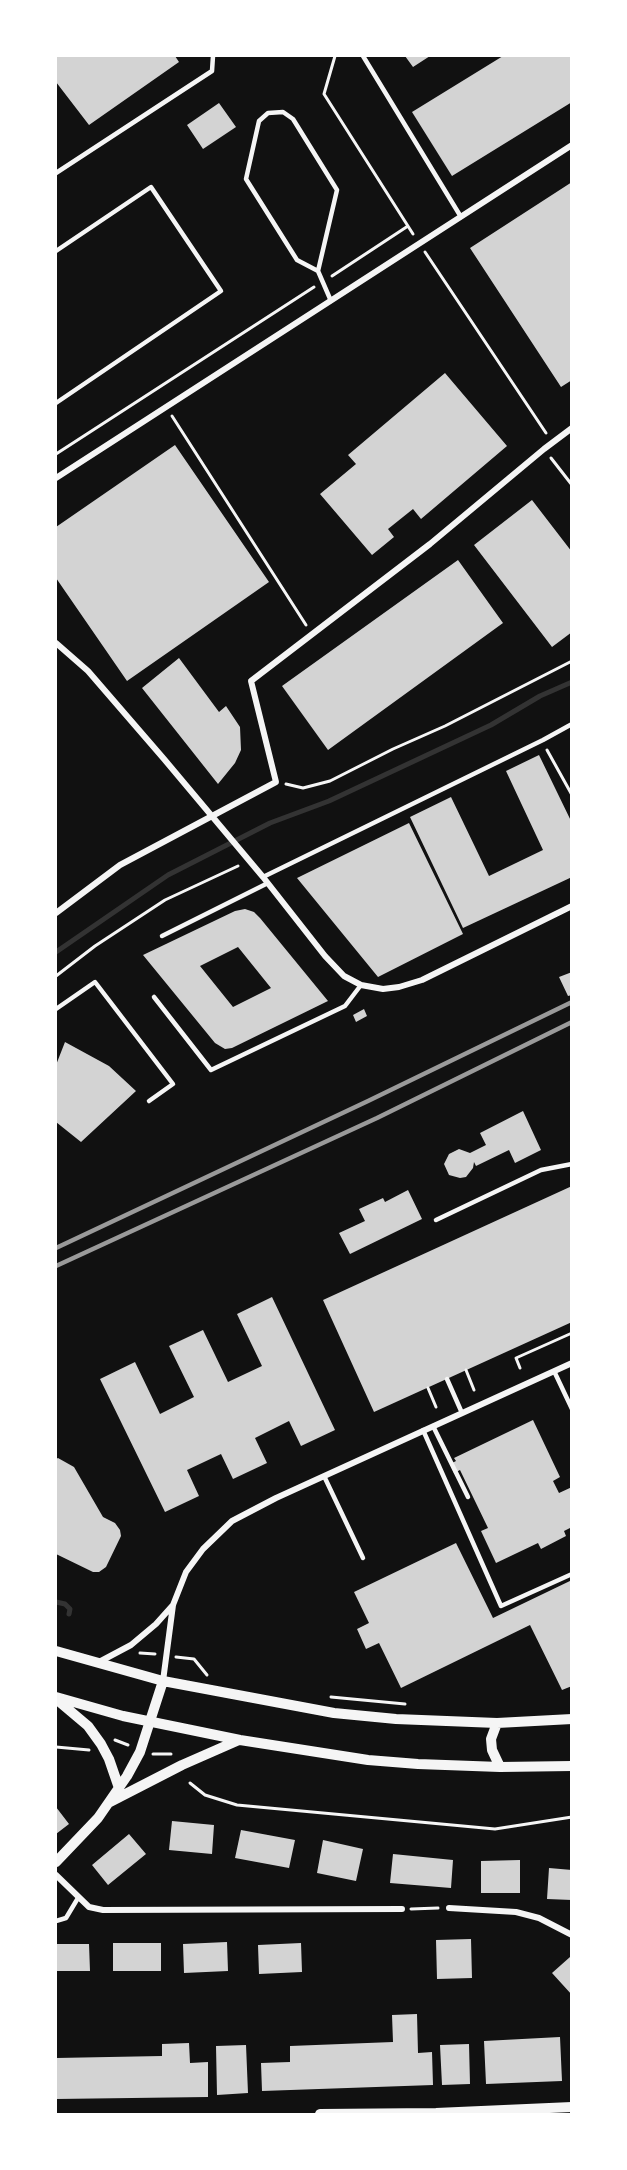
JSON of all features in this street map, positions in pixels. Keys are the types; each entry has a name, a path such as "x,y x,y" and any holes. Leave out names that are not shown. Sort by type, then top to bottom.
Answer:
{"street":[{"path":"56,478 572,145"},
{"path":"56,913 120,865 276,782 251,681 430,544 572,428"},
{"path":"56,643 88,670 231,839 326,956 344,976 361,985 383,989 422,980 572,906"},
{"path":"56,1862 75,1844 108,1804 140,1752 163,1682 173,1605 186,1572 203,1549 224,1527 251,1510 572,1363"},
{"path":"97,1663 131,1644 156,1624 173,1605"},
{"path":"56,1651 163,1682 334,1713 396,1719 497,1723 572,1719"},
{"path":"56,1698 151,1722 240,1740 368,1760 500,1767 572,1766"},
{"path":"56,1698 88,1726 101,1744 110,1759 119,1788"},
{"path":"497,1723 491,1739 492,1750 500,1767"},
{"path":"108,1804 161,1775 240,1740"},
{"path":"56,1875 89,1907 103,1910 402,1909"},
{"path":"448,1908 516,1912 539,1918 572,1935"},
{"path":"320,2115 572,2107"}],"lane":[{"path":"56,172 212,71 213,56"},
{"path":"363,56 461,217"},
{"path":"318,271 297,260 246,179 259,121 268,113 283,112 292,119 337,190 318,271 331,301"},
{"path":"56,251 151,187 221,291 56,403"},
{"path":"162,936 265,880 572,724"},
{"path":"56,1009 95,982 173,1084 149,1101"},
{"path":"154,997 212,1070 345,1006 361,985"},
{"path":"436,1220 541,1170 572,1164"},
{"path":"554,1371 572,1408"},
{"path":"447,1379 462,1413"},
{"path":"432,1426 468,1497"},
{"path":"423,1430 501,1606 572,1574"},
{"path":"324,1476 363,1558"},
{"path":"56,1921 66,1918 78,1898"}],"path":[{"path":"328,278 408,226"},
{"path":"56,454 318,285"},
{"path":"166,408 311,634"},
{"path":"544,449 572,485"},
{"path":"276,782 303,788 321,785 445,726 572,661"},
{"path":"550,757 572,795"},
{"path":"56,976 95,946 165,900 249,861"},
{"path":"520,1368 516,1358 572,1334"},
{"path":"466,1370 474,1390"},
{"path":"428,1388 436,1407"},
{"path":"191,1659 194,1659 207,1676"},
{"path":"330,1697 409,1704"},
{"path":"56,1748 89,1751"},
{"path":"190,1783 205,1795 237,1805 495,1829 572,1817"},
{"path":"402,1909 448,1908"}],"building":[{"path":"56,56 175,56 179,62 89,125 56,82"},
{"path":"405,56 430,56 413,67"},
{"path":"503,56 572,56 572,102 452,176 412,112"},
{"path":"219,103 236,127 203,149 187,125"},
{"path":"572,182 572,380 561,387 470,248"},
{"path":"445,373 507,446 421,519 413,509 388,529 394,537 372,555 320,494 356,464 348,455"},
{"path":"175,445 269,582 127,681 56,578 56,527"},
{"path":"532,500 572,552 572,632 552,647 474,545"},
{"path":"458,560 503,623 328,750 282,686"},
{"path":"179,658 219,712 226,706 240,727 241,750 235,763 218,784 142,688"},
{"path":"539,755 572,823 572,877 463,928 410,817 451,797 489,876 543,850 506,771"},
{"path":"409,823 463,934 378,977 297,878"},
{"path":"245,909 254,912 328,1001 232,1048 225,1049 215,1043 143,955 235,911","holes":["238,947 271,988 233,1007 200,966"]},
{"path":"572,972 572,995 568,996 559,977"},
{"path":"364,1009 367,1016 356,1022 353,1015"},
{"path":"65,1042 109,1066 136,1091 81,1142 56,1122 56,1065"},
{"path":"523,1111 541,1150 515,1163 509,1150 476,1166 474,1162 473,1168 466,1177 449,1175 444,1164 449,1154 459,1149 470,1153 486,1145 480,1133"},
{"path":"572,1186 572,1322 374,1412 323,1300"},
{"path":"408,1190 422,1219 350,1254 339,1233 365,1221 359,1209 383,1198 385,1202"},
{"path":"272,1297 335,1430 301,1446 289,1421 255,1438 267,1463 233,1479 221,1454 187,1470 199,1496 165,1512 100,1379 135,1362 160,1414 194,1397 169,1346 203,1330 228,1382 262,1366 237,1314"},
{"path":"533,1420 560,1477 553,1481 559,1493 572,1487 572,1527 564,1531 566,1536 541,1549 538,1543 496,1563 481,1531 488,1528 460,1470 454,1473 450,1464 456,1461 454,1458"},
{"path":"56,1459 74,1467 103,1517 115,1523 120,1530 121,1536 106,1567 99,1572 93,1572 56,1554"},
{"path":"456,1543 493,1618 572,1580 572,1686 562,1690 530,1625 401,1688 379,1643 366,1649 357,1629 369,1623 354,1592"},
{"path":"56,1807 69,1824 56,1834"},
{"path":"172,1821 214,1825 212,1854 169,1850"},
{"path":"241,1830 295,1840 289,1868 235,1858"},
{"path":"129,1834 146,1854 108,1885 92,1865"},
{"path":"323,1840 363,1849 356,1881 317,1873"},
{"path":"393,1854 453,1860 451,1888 390,1883"},
{"path":"520,1860 520,1893 481,1893 481,1861"},
{"path":"549,1868 572,1870 572,1900 547,1899"},
{"path":"471,1939 472,1978 437,1979 436,1940"},
{"path":"227,1942 228,1971 184,1973 183,1944"},
{"path":"113,1943 161,1943 161,1971 113,1971"},
{"path":"301,1943 302,1972 259,1974 258,1945"},
{"path":"56,1944 89,1944 90,1971 56,1971"},
{"path":"570,1957 572,1958 572,1995 552,1973"},
{"path":"417,2014 418,2053 432,2052 433,2085 262,2091 261,2063 290,2062 290,2046 393,2042 392,2015"},
{"path":"560,2037 562,2081 486,2084 484,2041"},
{"path":"189,2043 190,2063 208,2062 208,2097 56,2099 56,2058 162,2056 162,2044"},
{"path":"469,2044 470,2084 442,2085 440,2045"},
{"path":"246,2045 248,2093 217,2095 216,2046"}],"waterway":[{"path":"56,952 168,875 270,823 329,801 491,725 540,696 572,682"},
{"path":"56,1602 65,1604 70,1609 69,1614"}],"railway":[{"path":"56,1248 572,1002"},
{"path":"56,1266 377,1118 572,1022"}]}
